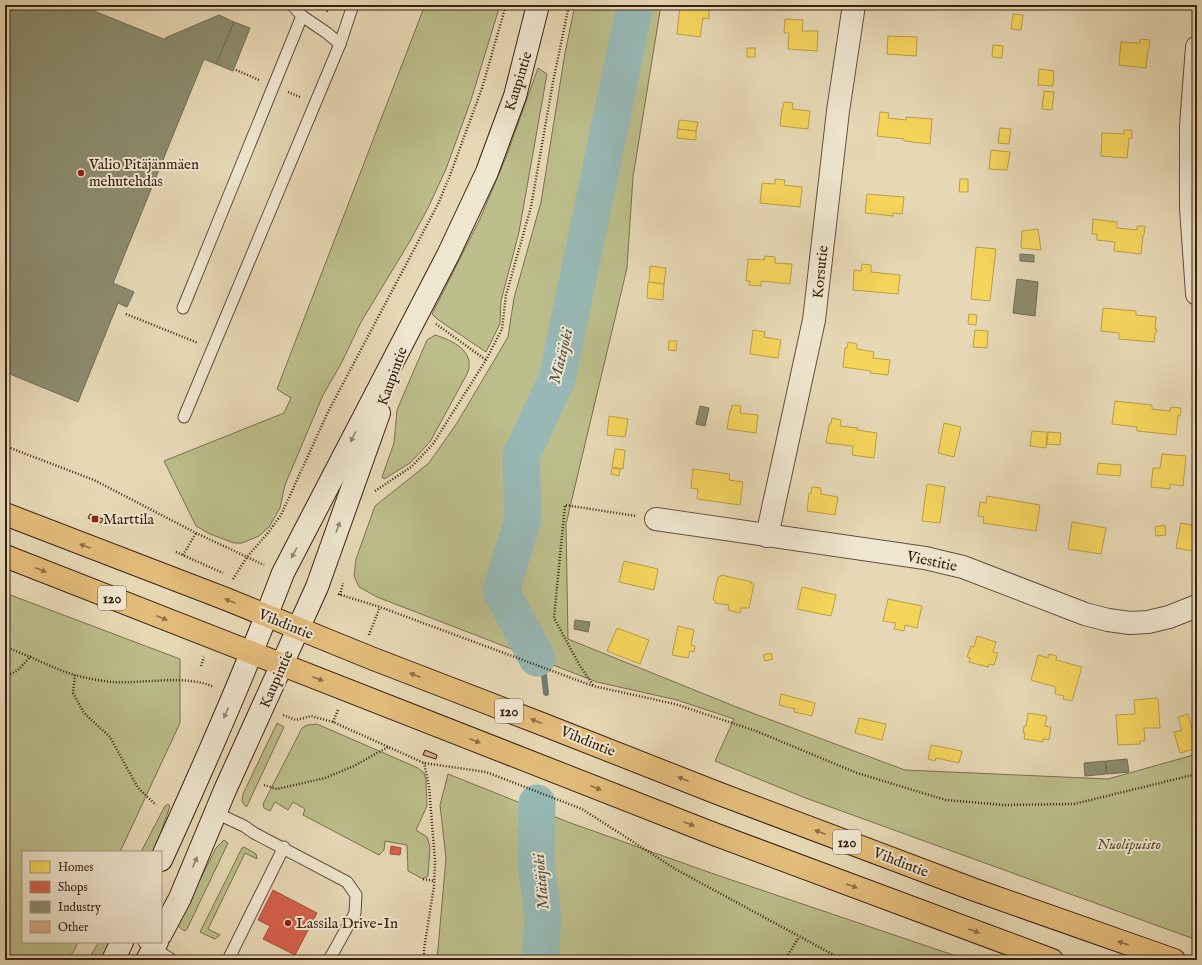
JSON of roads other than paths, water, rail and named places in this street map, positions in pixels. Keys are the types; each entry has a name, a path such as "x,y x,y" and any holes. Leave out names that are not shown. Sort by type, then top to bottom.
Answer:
{"main road":[{"name":"Kaupintie","path":"162,858 233,696 283,573 409,327 448,255 487,172 515,96 538,5"},
{"name":"Korsutie","path":"767,536 814,320 838,111 854,5"},
{"path":"1197,47 1191,126 1191,208 1197,294"},
{"name":"Kaupintie","path":"162,928 180,898 225,790 317,586 409,327"},
{"name":"Vihdintie","path":"5,514 734,799 989,895 1174,960"},
{"name":"Viestitie","path":"656,519 925,558 963,567 1085,614 1108,620 1130,623 1148,622 1169,617 1197,606"},
{"name":"120","path":"5,556 714,834 1052,960"},
{"path":"113,960 122,943"}],"lane":[{"path":"292,5 302,16 340,44"},
{"path":"184,417 340,44 353,5"},
{"path":"183,308 302,16"},
{"path":"216,813 284,847 347,882 356,895 356,913 329,960"},
{"path":"228,960 284,847"},
{"path":"152,945 172,960"}],"waterway":[{"name":"Mätäjoki","path":"537,658 501,591 523,519 521,456 557,379 634,5"},
{"name":"Mätäjoki","path":"537,658 544,675 546,693"},
{"name":"Mätäjoki","path":"537,803 536,864 543,917 540,960"}],"place":[{"name":"Valio Pitäjänmäen mehutehdas","path":"81,173"},
{"name":"Marttila","path":"95,519"},
{"name":"Lassila Drive-In","path":"288,923"}],"park label":[{"name":"Nuolipuisto","path":"1129,844"}]}
